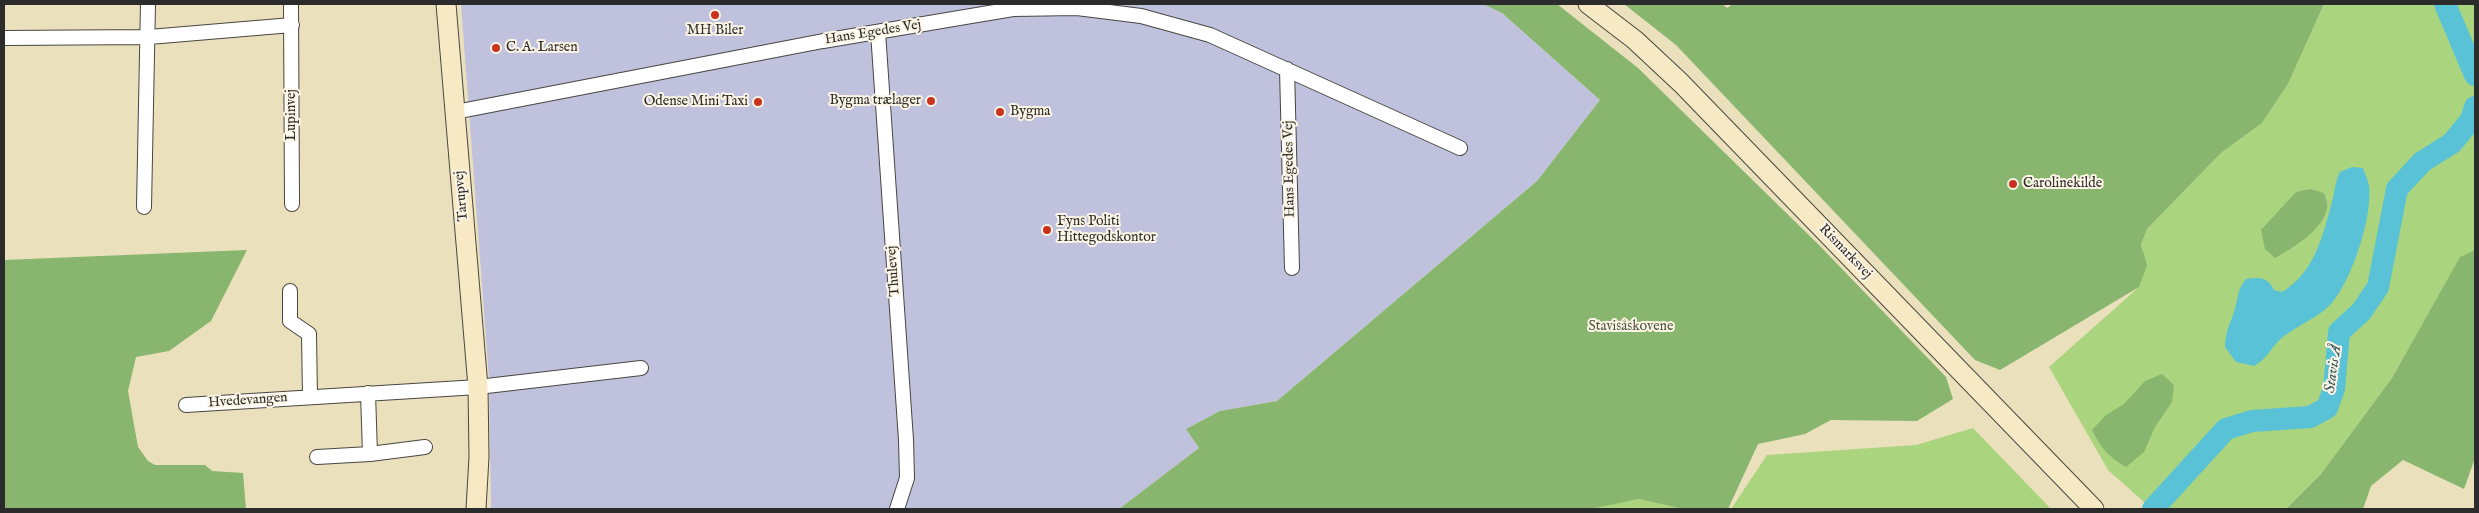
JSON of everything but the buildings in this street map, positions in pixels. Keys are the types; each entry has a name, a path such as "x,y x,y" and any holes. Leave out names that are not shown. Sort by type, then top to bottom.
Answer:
{"main road":[{"name":"Tarupvej","path":"446,4 478,387 479,456 476,509"},
{"name":"Rismarksvej","path":"1588,4 1635,40 1681,84 2094,509"}],"street":[{"path":"144,207 149,38 148,4"},
{"name":"Lupinvej","path":"291,4 292,204"},
{"name":"Hans Egedes Vej","path":"455,112 878,32 1013,10 1077,8 1141,16 1210,35 1460,148"},
{"path":"4,38 149,38 292,25"},
{"name":"Thulevej","path":"878,32 906,440 907,478 897,509"},
{"name":"Hans Egedes Vej","path":"1287,69 1292,268"},
{"path":"290,291 290,321 309,334 310,397"},
{"path":"478,387 641,368"},
{"name":"Hvedevangen","path":"186,405 478,387"},
{"path":"368,393 370,454"},
{"path":"317,457 370,454 425,447"}],"shaded area":[{"path":"461,4 1483,4 1502,13 1600,100 1537,181 1277,401 1220,411 1186,429 1199,448 1119,509 491,509 489,379"}],"green space":[{"name":"Stavisåskovene","path":"1483,4 1557,4 1638,68 1819,245 1946,377 1953,399 1917,421 1831,420 1805,434 1758,444 1728,509 1683,509 1639,499 1590,509 1119,509 1199,448 1186,429 1220,411 1277,401 1537,181 1600,100 1502,13"},
{"path":"1624,4 1722,4 1727,8 1733,4 2324,4 2288,84 2262,123 2221,153 2147,229 2141,245 2147,265 2139,287 2000,370 1975,360 1676,45"},
{"path":"2324,4 2475,4 2475,250 2460,258 2392,378 2321,474 2286,509 2152,509 2108,470 2049,367 2139,287 2146,265 2141,245 2147,229 2221,153 2262,123 2288,84"},
{"path":"2310,189 2324,193 2327,202 2325,216 2307,237 2275,258 2265,249 2261,230 2296,192"},
{"path":"247,250 211,321 169,351 136,357 128,391 138,447 148,461 155,465 205,465 212,471 243,473 246,509 4,509 4,260"},
{"path":"2475,250 2475,458 2464,489 2403,460 2371,486 2363,509 2286,509 2321,474 2392,378 2460,257"},
{"path":"2162,374 2174,385 2172,402 2155,427 2144,452 2126,467 2106,451 2098,442 2092,430 2106,415 2124,404 2145,381"},
{"path":"1973,428 2051,509 1731,509 1767,455 1916,445"},
{"path":"1639,499 1683,509 1590,509 1594,507"}],"water":[{"path":"2352,167 2363,168 2367,179 2369,186 2368,214 2353,266 2338,295 2325,310 2279,341 2259,363 2254,366 2236,362 2225,347 2227,331 2243,283 2246,279 2263,279 2274,290 2282,292 2302,275 2316,253 2321,240 2340,172"}],"waterway":[{"name":"Stavis Å","path":"2445,4 2475,75"},
{"name":"Stavis Å","path":"2153,509 2226,429 2252,421 2310,417 2327,408 2334,389 2339,332 2361,312 2378,287 2397,189 2422,162 2452,143 2471,120 2475,107"}],"place":[{"name":"MH Biler","path":"715,15"},
{"name":"C. A. Larsen","path":"496,48"},
{"name":"Bygma trælager","path":"931,101"},
{"name":"Odense Mini Taxi","path":"758,102"},
{"name":"Bygma","path":"1000,112"},
{"name":"Carolinekilde","path":"2013,184"},
{"name":"Fyns Politi Hittegodskontor","path":"1047,230"}]}
